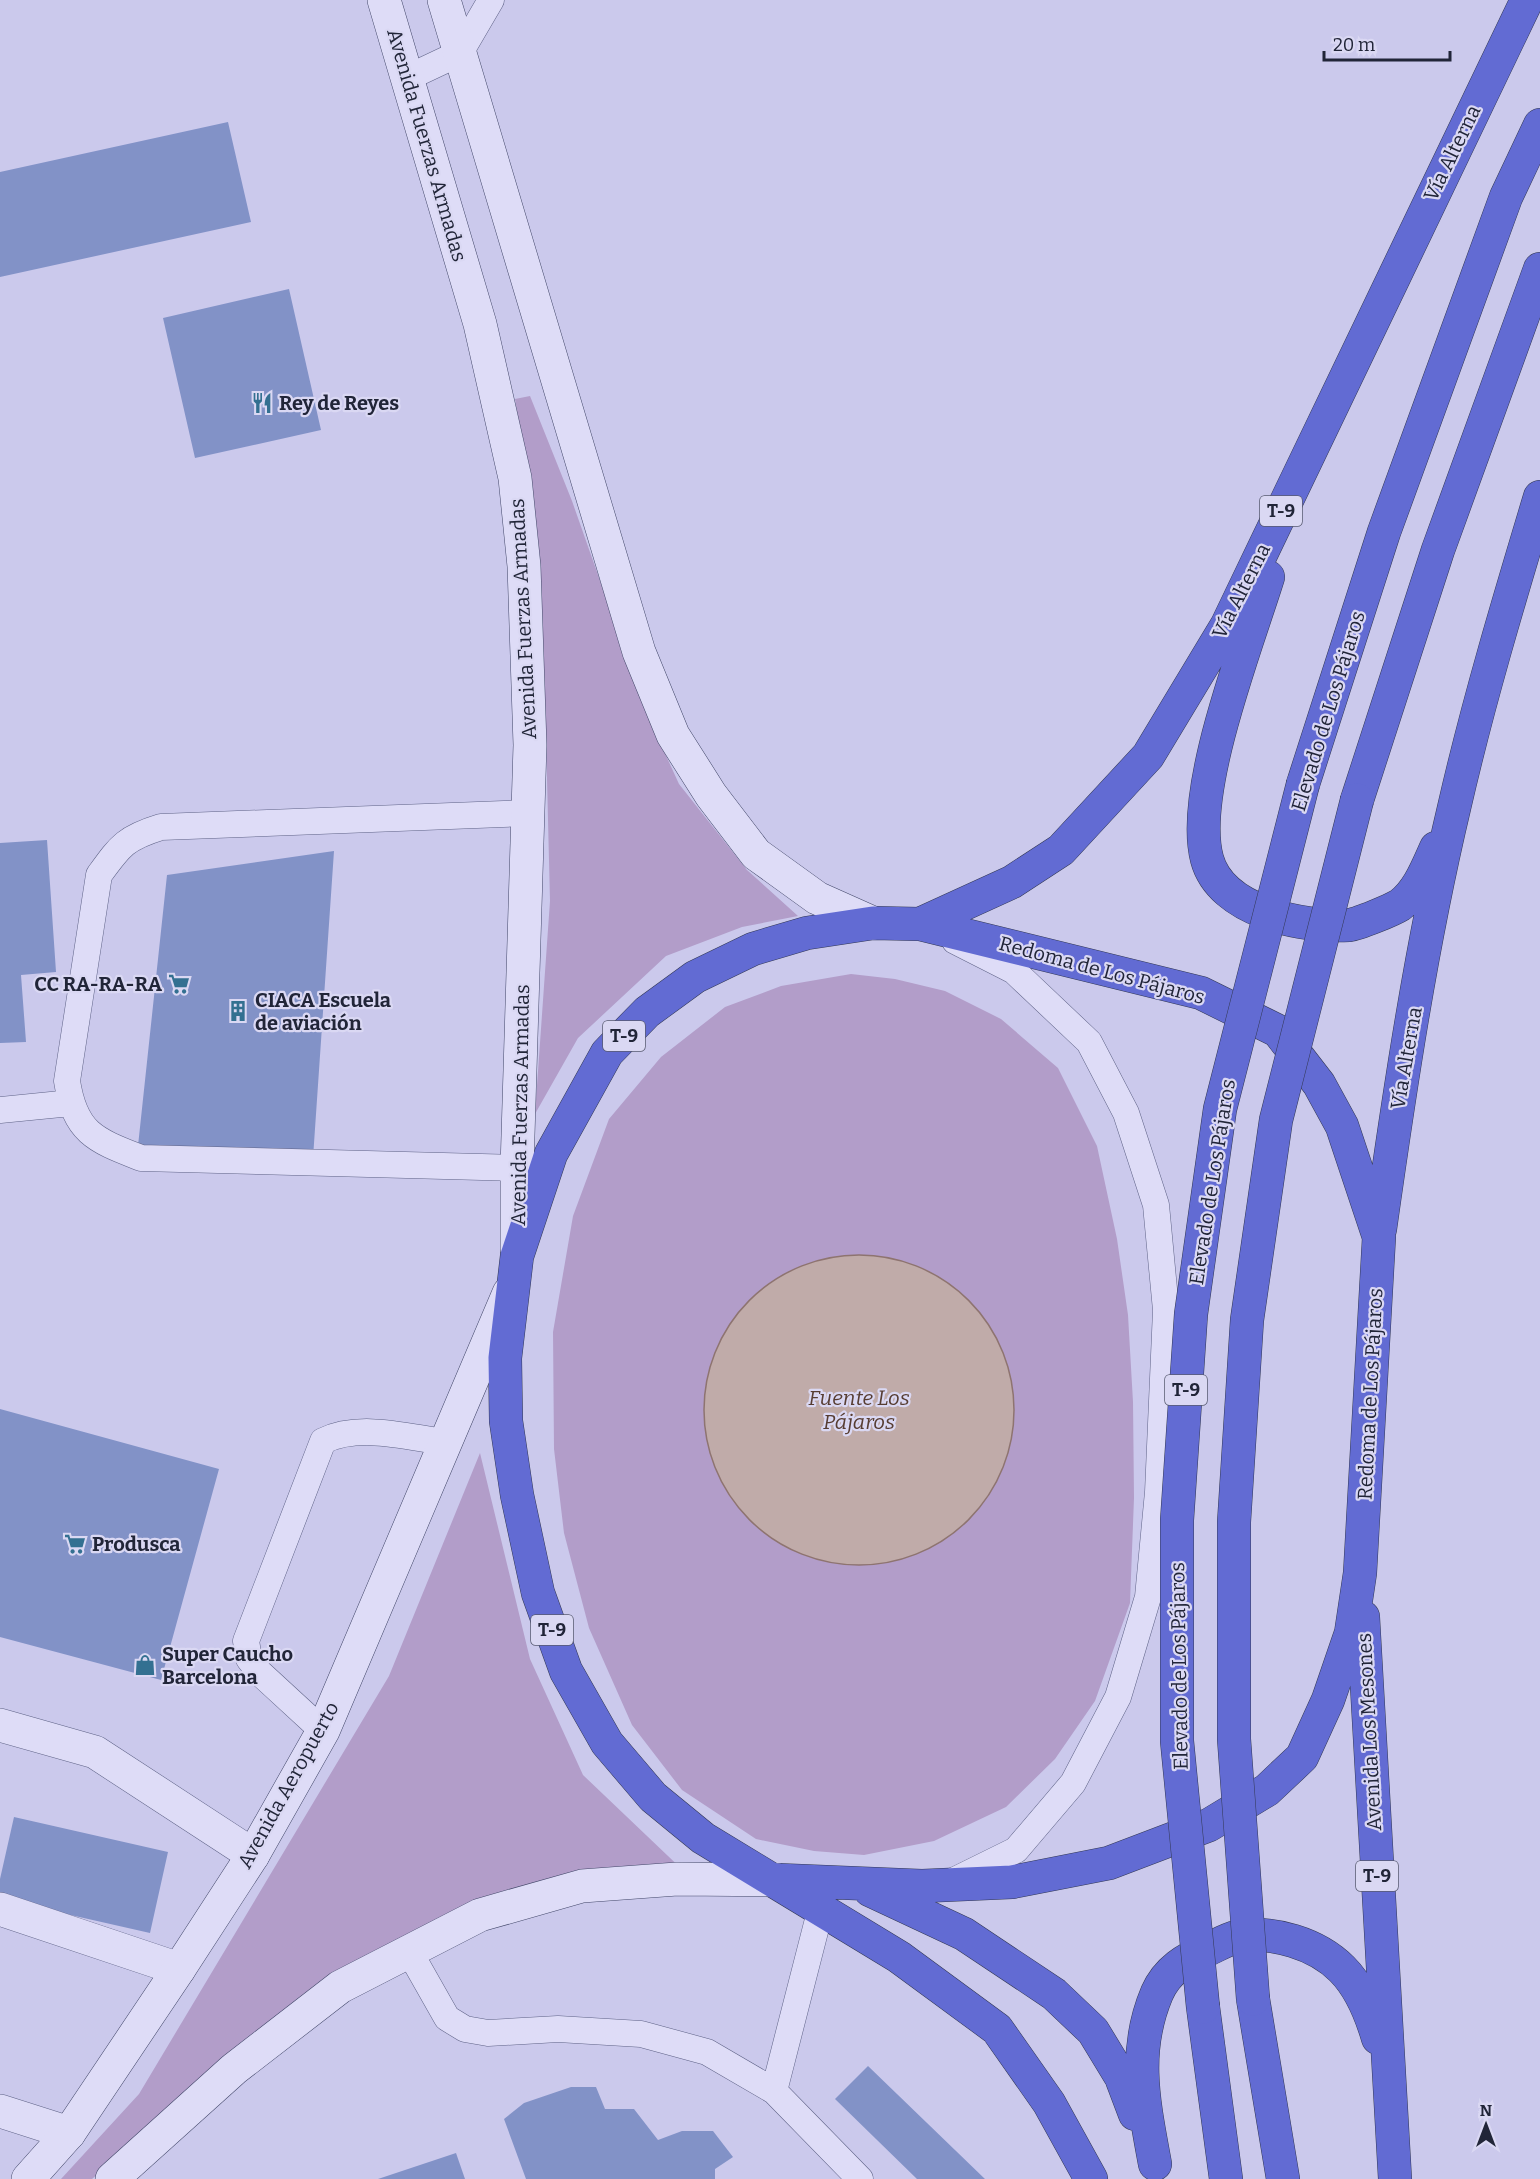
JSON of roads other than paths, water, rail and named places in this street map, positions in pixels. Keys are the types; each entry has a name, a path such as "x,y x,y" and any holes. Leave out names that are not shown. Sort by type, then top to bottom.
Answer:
{"highway":[{"name":"Vía Alterna","path":"920,924 1012,882 1061,850 1148,756 1227,625 1527,0"},
{"name":"Elevado de Los Pájaros","path":"1226,2179 1203,2007 1177,1741 1177,1520 1191,1314 1220,1109 1303,784 1384,532 1506,196 1540,125"},
{"path":"1282,2179 1253,1999 1234,1739 1234,1522 1247,1320 1276,1120 1358,800 1438,550 1540,269"},
{"name":"T-9","path":"1301,469 1215,749 1204,820 1207,859 1223,889 1245,903 1293,921 1351,925 1400,905 1423,878 1454,809"},
{"name":"Vía Alterna","path":"1379,1237 1398,1104 1454,809 1494,652 1540,497"},
{"name":"Redoma de Los Pájaros","path":"873,924 920,924 1201,993 1278,1031 1319,1084 1342,1126 1379,1237 1360,1573 1351,1633 1328,1700 1302,1757 1267,1790 1209,1825 1109,1863 1012,1882 943,1885 777,1880 703,1838 653,1797 607,1743 566,1671 538,1593 517,1495 508,1432 505,1358 511,1288 517,1256 551,1154 607,1053 647,1012 695,977 753,949 807,933 873,924"},
{"name":"Avenida Los Mesones","path":"1360,1573 1395,2179"},
{"name":"T-9","path":"777,1880 899,1957 997,2029 1049,2103 1091,2179"},
{"name":"T-9","path":"857,1884 964,1934 1054,1994 1093,2031 1120,2077 1156,2172"},
{"name":"T-9","path":"1156,2172 1141,2081 1146,2026 1158,1991 1182,1961 1236,1937 1276,1936 1314,1948 1343,1970 1370,2011 1389,2074"}],"street":[{"name":"Avenida Fuerzas Armadas","path":"384,0 480,324 515,477 524,566 530,745 517,1168 517,1256"},
{"name":"T-9","path":"444,0 639,652 673,735 711,795 756,854 817,898 873,924"},
{"name":"Avenida Aeropuerto","path":"28,2179 69,2133 179,1969 253,1855 323,1731 511,1288"},
{"path":"0,1725 95,1752 253,1855"},
{"path":"112,2179 234,2069 340,1987 480,1915 582,1886 677,1879 777,1880"},
{"path":"0,1909 179,1969"},
{"path":"0,2111 69,2133"}],"lane":[{"path":"407,78 460,52 491,0"},
{"path":"517,1168 141,1158 98,1141 80,1125 70,1103 67,1081 99,875 117,850 134,835 161,827 528,813"},
{"name":"Redoma de Los Pájaros","path":"920,924 1014,971 1089,1042 1126,1113 1156,1205 1166,1310 1158,1492 1148,1597 1118,1697 1073,1783 1016,1850 943,1885"},
{"path":"0,1110 70,1103"},
{"path":"323,1731 260,1673 249,1659 246,1641 323,1442 339,1434 364,1432 445,1442"},
{"path":"774,2091 821,1908"},
{"path":"409,1951 447,2018 465,2029 488,2034 558,2029 641,2034 707,2052 774,2091 860,2179"}],"water":[{"name":"Fuente Los Pájaros","path":"859,1255 889,1258 918,1267 945,1281 969,1300 988,1324 1002,1351 1011,1380 1014,1410 1011,1440 1002,1469 988,1496 969,1520 945,1539 918,1553 889,1562 859,1565 829,1562 800,1553 773,1539 749,1520 730,1496 716,1469 707,1440 704,1410 707,1380 716,1351 730,1324 749,1300 773,1281 800,1267 829,1258"}],"place":[{"name":"Rey de Reyes","path":"262,403"},
{"name":"CC RA-RA-RA","path":"179,984"},
{"name":"CIACA Escuela de aviación","path":"238,1011"},
{"name":"Produsca","path":"75,1544"},
{"name":"Super Caucho Barcelona","path":"145,1665"}]}
